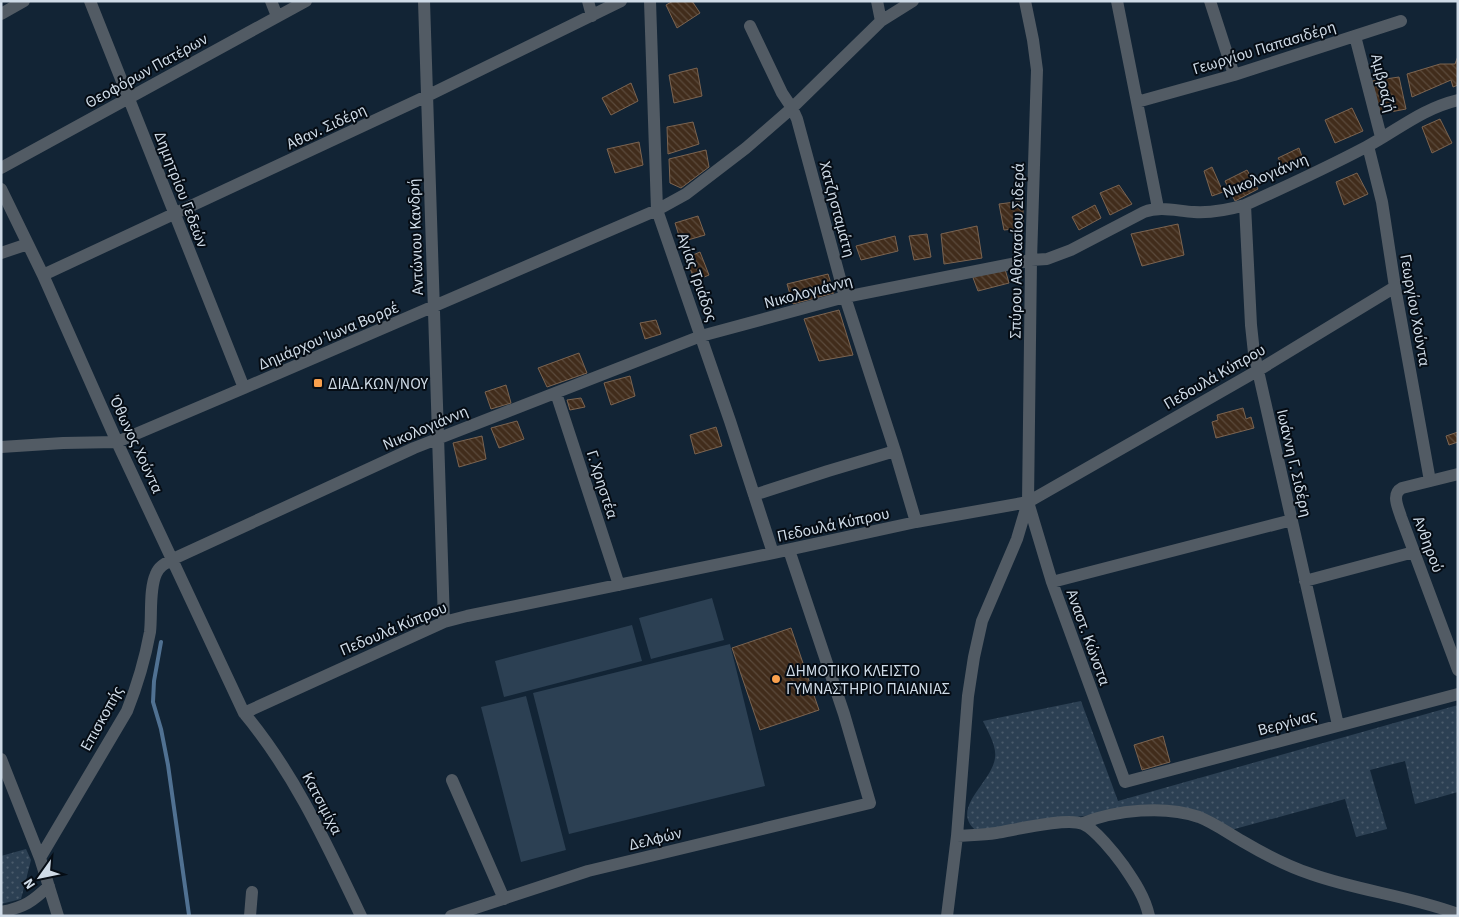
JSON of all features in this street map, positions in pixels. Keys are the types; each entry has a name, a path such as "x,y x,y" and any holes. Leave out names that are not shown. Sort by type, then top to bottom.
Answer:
{"street":[{"path":"1,14 24,1"},
{"name":"Δημητρίου Γεδεών","path":"90,1 244,388"},
{"path":"271,1 277,16"},
{"name":"Θεοφόρων Πατέρων","path":"1,168 306,1"},
{"name":"Αντώνιου Κανδρή","path":"424,1 444,622"},
{"path":"588,1 592,16"},
{"name":"Αθαν. Σιδέρη","path":"43,275 427,96 621,1"},
{"name":"Αγίας Τριάδος","path":"650,1 658,210 773,553"},
{"path":"877,1 881,21"},
{"name":"Δημάρχου Ίωνα Βορρέ","path":"1,447 117,442 658,210 686,194 746,148 792,108 881,21 913,1"},
{"name":"Σπύρου Αθανασίου Σιδερά","path":"1025,1 1037,70 1031,260 1028,502"},
{"path":"1116,1 1158,208"},
{"path":"1210,1 1234,75"},
{"name":"Γεωργίου Παπασιδέρη","path":"1137,102 1234,75 1401,21"},
{"name":"Χατζησταμάτη","path":"750,26 797,120 845,297 916,522"},
{"name":"Αμβραζή","path":"1355,36 1381,137"},
{"name":"Νικολογιάννη","path":"173,559 414,448 701,336 845,297 1031,260 1047,259 1072,250 1144,212 1158,208 1211,212 1245,205 1368,146 1420,113 1440,104 1458,100"},
{"name":"Γεωργίου Χούντα","path":"1368,146 1380,193 1430,481"},
{"name":"Όθωνος Χούντα","path":"1,189 43,275 117,442 244,713"},
{"name":"Ιωάννη Γ. Σιδέρη","path":"1245,205 1251,325 1257,370 1338,726"},
{"path":"1,252 28,244"},
{"name":"Πεδουλά Κύπρου","path":"244,713 444,622 916,522 1028,502 1395,288"},
{"name":"Γ. Χρηστέα","path":"556,393 619,585"},
{"path":"754,495 828,470 895,452"},
{"path":"1430,481 1458,474"},
{"name":"Ανθηρού","path":"1430,481 1398,490 1396,501 1458,670"},
{"path":"947,916 957,836 968,696 974,657 982,621 1017,539 1028,502"},
{"name":"Αναστ. Κώνστα","path":"1028,502 1052,582 1125,782"},
{"path":"1052,582 1292,520"},
{"name":"Δελφών","path":"451,916 588,871 870,803 844,714 789,550"},
{"path":"1305,581 1414,552"},
{"name":"Επισκοπής","path":"40,858 127,711 146,653 156,572 160,567 173,559"},
{"name":"Βεργίνας","path":"1125,782 1458,694"},
{"name":"Κατσιμίχα","path":"244,713 279,759 302,796 362,916"},
{"path":"1,759 40,858 58,916"},
{"path":"452,780 504,899"},
{"path":"957,836 994,833 1064,821 1083,823 1097,818 1128,813 1178,812 1200,818 1261,852 1309,874 1458,914"},
{"path":"1083,823 1117,856 1136,884 1146,904 1149,916"},
{"path":"1,912 18,909 49,886"},
{"path":"250,916 252,892"}],"shaded area":[{"path":"712,598 724,640 651,659 639,618"},
{"path":"632,625 642,661 504,697 495,661"},
{"path":"730,644 765,786 569,834 533,693"},
{"path":"526,696 566,850 521,862 481,707"},
{"path":"1081,701 1118,801 1458,705 1458,792 1415,804 1405,761 1370,770 1387,829 1356,837 1345,799 1231,830 1201,815 1132,810 978,832 970,824 967,815 969,806 987,777 995,758 992,739 983,721"},
{"path":"26,849 31,860 21,899 1,904 1,856"}],"building":[{"path":"673,1 692,1 700,13 677,28 666,5"},
{"path":"1458,56 1458,85 1453,87 1451,80 1412,97 1407,74 1440,64 1455,64"},
{"path":"697,68 702,96 674,103 669,75"},
{"path":"1399,77 1406,109 1380,114 1372,81"},
{"path":"631,83 638,101 611,115 602,98"},
{"path":"1352,108 1363,131 1335,143 1325,120"},
{"path":"1440,119 1452,143 1432,153 1422,127"},
{"path":"693,122 699,144 668,154 667,127"},
{"path":"639,142 643,165 615,173 607,149"},
{"path":"1299,148 1304,162 1286,170 1278,158"},
{"path":"706,150 709,167 681,188 670,183 669,159"},
{"path":"1212,167 1223,192 1212,196 1204,171"},
{"path":"1247,170 1258,189 1235,201 1225,181"},
{"path":"1357,173 1368,194 1344,205 1336,182"},
{"path":"1119,185 1132,204 1110,215 1100,193"},
{"path":"1023,201 1023,228 1004,230 999,204"},
{"path":"1095,205 1101,218 1079,230 1072,217"},
{"path":"698,216 705,235 681,242 675,223"},
{"path":"1178,224 1184,255 1142,266 1131,234"},
{"path":"977,226 982,258 944,264 941,234"},
{"path":"927,234 931,257 914,260 909,236"},
{"path":"895,236 898,251 861,260 856,246"},
{"path":"700,252 709,275 695,281 686,258"},
{"path":"1005,269 1009,283 978,291 972,275"},
{"path":"828,274 834,293 793,304 787,284"},
{"path":"839,310 853,355 819,361 804,319"},
{"path":"656,320 661,334 645,339 640,323"},
{"path":"579,353 587,373 547,387 538,368"},
{"path":"630,376 635,396 611,405 604,383"},
{"path":"506,385 511,403 491,409 485,392"},
{"path":"581,398 585,407 570,410 567,400"},
{"path":"1243,408 1246,419 1251,417 1254,428 1216,438 1212,422 1218,420 1217,415"},
{"path":"517,421 524,439 499,448 491,428"},
{"path":"716,427 722,446 695,454 690,435"},
{"path":"1458,432 1458,442 1449,445 1446,436"},
{"path":"482,436 486,459 459,467 453,443"},
{"name":"ΔΗΜΟΤΙΚΟ ΚΛΕΙΣΤΟ ΓΥΜΝΑΣΤΗΡΙΟ ΠΑΙΑΝΙΑΣ","path":"791,628 819,710 760,730 732,648"},
{"path":"1163,736 1170,762 1142,770 1134,745"}],"waterway":[{"path":"161,642 154,681 153,702 161,729 168,765 189,915"}],"place":[{"name":"ΔΙΑΔ.ΚΩΝ/ΝΟΥ","path":"318,383"},
{"name":"ΔΗΜΟΤΙΚΟ ΚΛΕΙΣΤΟ ΓΥΜΝΑΣΤΗΡΙΟ ΠΑΙΑΝΙΑΣ","path":"776,679"}]}
